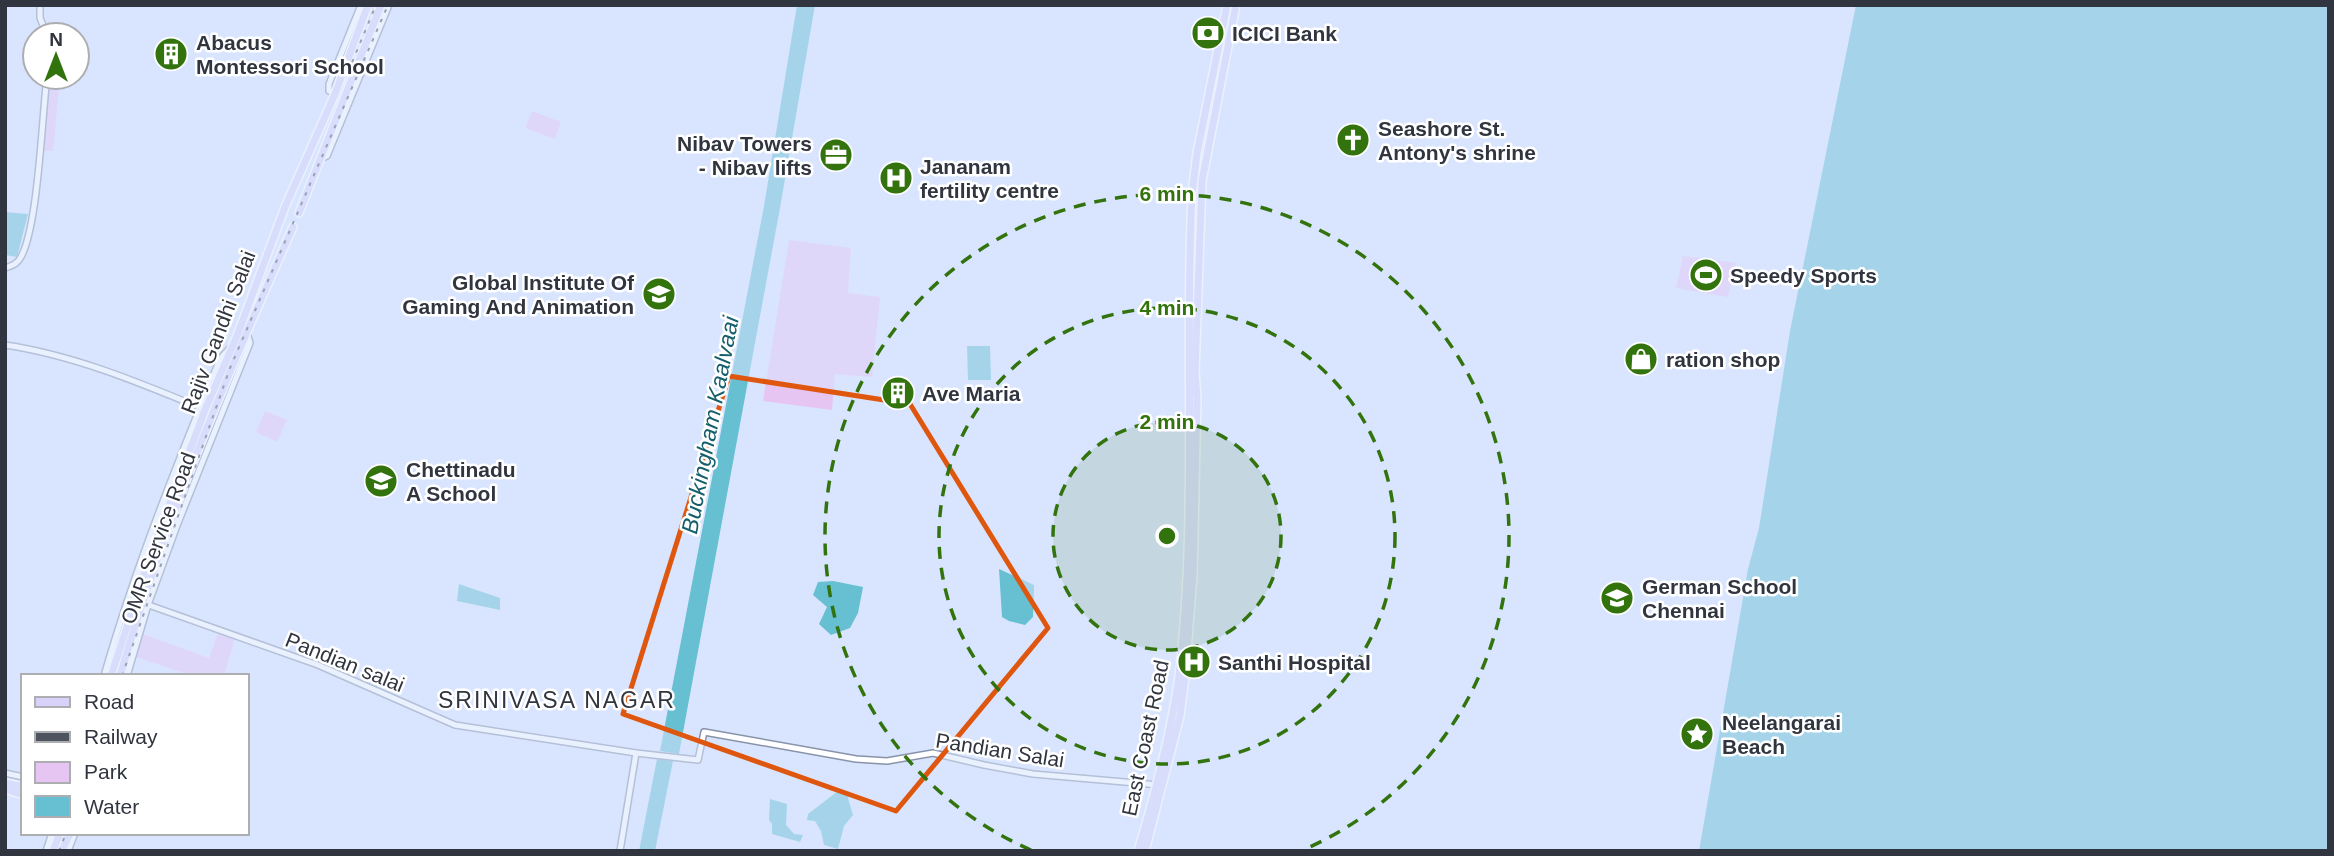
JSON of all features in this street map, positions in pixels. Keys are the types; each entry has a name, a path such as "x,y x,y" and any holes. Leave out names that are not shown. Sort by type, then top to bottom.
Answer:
{"main road":[{"name":"Rajiv Gandhi Salai","path":"112,674 130,614 203,409 234,343 285,207 335,94 368,5"},
{"path":"299,213 382,5"},
{"name":"East Coast Road","path":"1145,851 1172,715 1184,615 1190,423 1192,194 1227,5"},
{"name":"East Coast Road","path":"1138,851 1180,716 1191,615 1198,398 1195,372 1202,181 1236,5"},
{"name":"Rajiv Gandhi Salai","path":"121,674 138,618 146,604 247,333 293,227"},
{"path":"257,282 267,285"},
{"path":"130,614 138,618"},
{"path":"62,851 71,835"}],"street":[{"path":"335,94 329,91 329,84 361,5"},
{"path":"320,159 327,156 389,5"},
{"path":"5,268 14,266 21,258 33,213 46,91"},
{"path":"5,345 33,348 113,373 203,409 153,524 130,597 114,636 104,674"},
{"name":"OMR Service Road","path":"128,674 146,604"},
{"name":"Pandian salai","path":"146,604 318,665 455,725 698,760"},
{"name":"Pandian Salai","path":"698,760 704,732 864,760 887,761 933,753 1033,774 1159,785"},
{"path":"620,851 636,753"}],"highlighted area":[{"path":"729,376 910,404 1048,628 896,811 623,714"}],"green space":[{"path":"47,91 59,91 53,151 41,151"},
{"path":"532,111 561,122 555,139 525,128"},
{"path":"789,240 851,248 848,293 880,297 872,377 835,374 832,410 763,401"},
{"name":"Speedy Sports","path":"1683,256 1736,263 1728,297 1676,288"},
{"path":"265,411 287,420 277,442 256,432"},
{"path":"218,633 235,638 225,674 187,674 136,657 143,634 209,658"}],"water":[{"path":"797,5 815,5 780,208 679,754 660,751 764,206"},
{"path":"1856,5 2329,5 2329,851 1699,851 1748,569 1759,528 1790,331"},
{"path":"5,212 28,214 17,257 5,255"},
{"path":"967,346 990,346 991,380 968,380"},
{"path":"999,569 1034,585 1033,617 1025,625 1002,617"},
{"path":"833,581 863,587 858,613 850,628 831,635 819,624 827,607 813,595 818,582"},
{"path":"459,584 500,598 500,610 457,601"},
{"path":"657,759 673,761 655,851 639,851"},
{"path":"838,791 851,794 848,798 853,815 844,826 838,849 824,845 821,831 815,821 807,820 808,814"},
{"path":"770,799 787,804 786,825 794,834 803,835 800,842 772,834 769,820"}],"railway":[{"path":"348,72 376,5"},
{"path":"123,674 230,368 388,5"},
{"path":"59,851 65,835"}],"place":[{"name":"ICICI Bank","path":"1208,33"},
{"name":"Abacus Montessori School","path":"171,54"},
{"name":"Seashore St. Antony's shrine","path":"1353,140"},
{"name":"Nibav Towers - Nibav lifts","path":"836,155"},
{"name":"Jananam fertility centre","path":"896,178"},
{"name":"Speedy Sports","path":"1706,275"},
{"name":"Global Institute Of Gaming And Animation","path":"659,294"},
{"name":"ration shop","path":"1641,359"},
{"name":"Ave Maria","path":"898,393"},
{"name":"Chettinadu A School","path":"381,481"},
{"name":"German School Chennai","path":"1617,598"},
{"name":"Santhi Hospital","path":"1194,662"},
{"name":"Neelangarai Beach","path":"1697,734"}],"district":[{"name":"SRINIVASA NAGAR","path":"557,700"}],"water label":[{"name":"Buckingham Kaalvaai","path":"710,425"}]}
